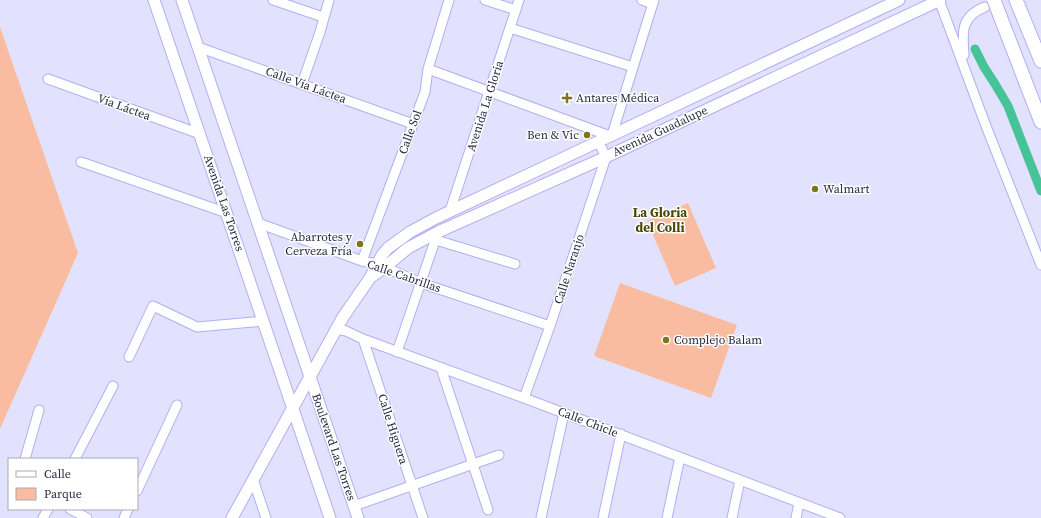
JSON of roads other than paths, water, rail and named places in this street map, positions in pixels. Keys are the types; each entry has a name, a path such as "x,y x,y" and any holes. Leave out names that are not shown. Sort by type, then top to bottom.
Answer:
{"highway":[{"path":"989,4 1000,16 1041,122"},
{"path":"1018,4 1041,61"}],"main road":[{"name":"Avenida Las Torres","path":"154,0 293,407"},
{"path":"182,0 310,377"},
{"name":"Avenida Guadalupe","path":"381,266 388,248 436,218 899,0"},
{"name":"Avenida Guadalupe","path":"381,266 408,248 437,236 940,0"},
{"path":"232,518 350,305 381,266"},
{"name":"Boulevard Las Torres","path":"310,377 358,518"},
{"path":"293,407 330,518"}],"street":[{"path":"273,0 323,18"},
{"path":"302,84 320,32 329,0"},
{"name":"Calle Sol","path":"362,261 425,92 428,69 449,0"},
{"path":"485,0 516,10"},
{"name":"Avenida La Gloria","path":"450,211 519,0"},
{"path":"428,69 611,135 653,2 642,0"},
{"path":"940,0 962,62 1041,265"},
{"path":"962,62 964,55 962,36 965,25 971,15 989,4"},
{"path":"510,28 633,67"},
{"name":"Calle Vía Láctea","path":"198,47 414,124"},
{"name":"Vía Láctea","path":"48,79 200,134"},
{"path":"598,141 606,157"},
{"name":"Calle Naranjo","path":"524,398 550,326 606,157"},
{"path":"81,162 227,213"},
{"name":"Calle Cabrillas","path":"258,223 362,261 381,266 421,282 550,326"},
{"path":"398,352 437,236 515,264"},
{"path":"129,357 153,306 197,328 264,321"},
{"name":"Calle Chicle","path":"336,329 346,331 363,339 620,434 840,518"},
{"name":"Calle Higuera","path":"363,339 423,518"},
{"path":"441,368 488,510"},
{"path":"76,458 113,386"},
{"path":"138,489 177,405"},
{"path":"25,458 39,410"},
{"path":"541,518 564,413"},
{"path":"603,518 620,434"},
{"path":"354,506 500,455"},
{"path":"667,518 680,457"},
{"path":"253,479 266,518"},
{"path":"732,518 740,480"},
{"path":"796,518 799,503"},
{"path":"72,510 86,518"}],"waterway":[{"path":"975,49 984,67 1008,106 1041,191"}],"place":[{"name":"Antares Médica","path":"567,98"},
{"name":"Ben & Vic","path":"587,135"},
{"name":"Walmart","path":"815,189"},
{"name":"Abarrotes y Cerveza Fría","path":"360,244"},
{"name":"Complejo Balam","path":"666,340"}],"district":[{"name":"La Gloria del Colli","path":"660,220"}]}
